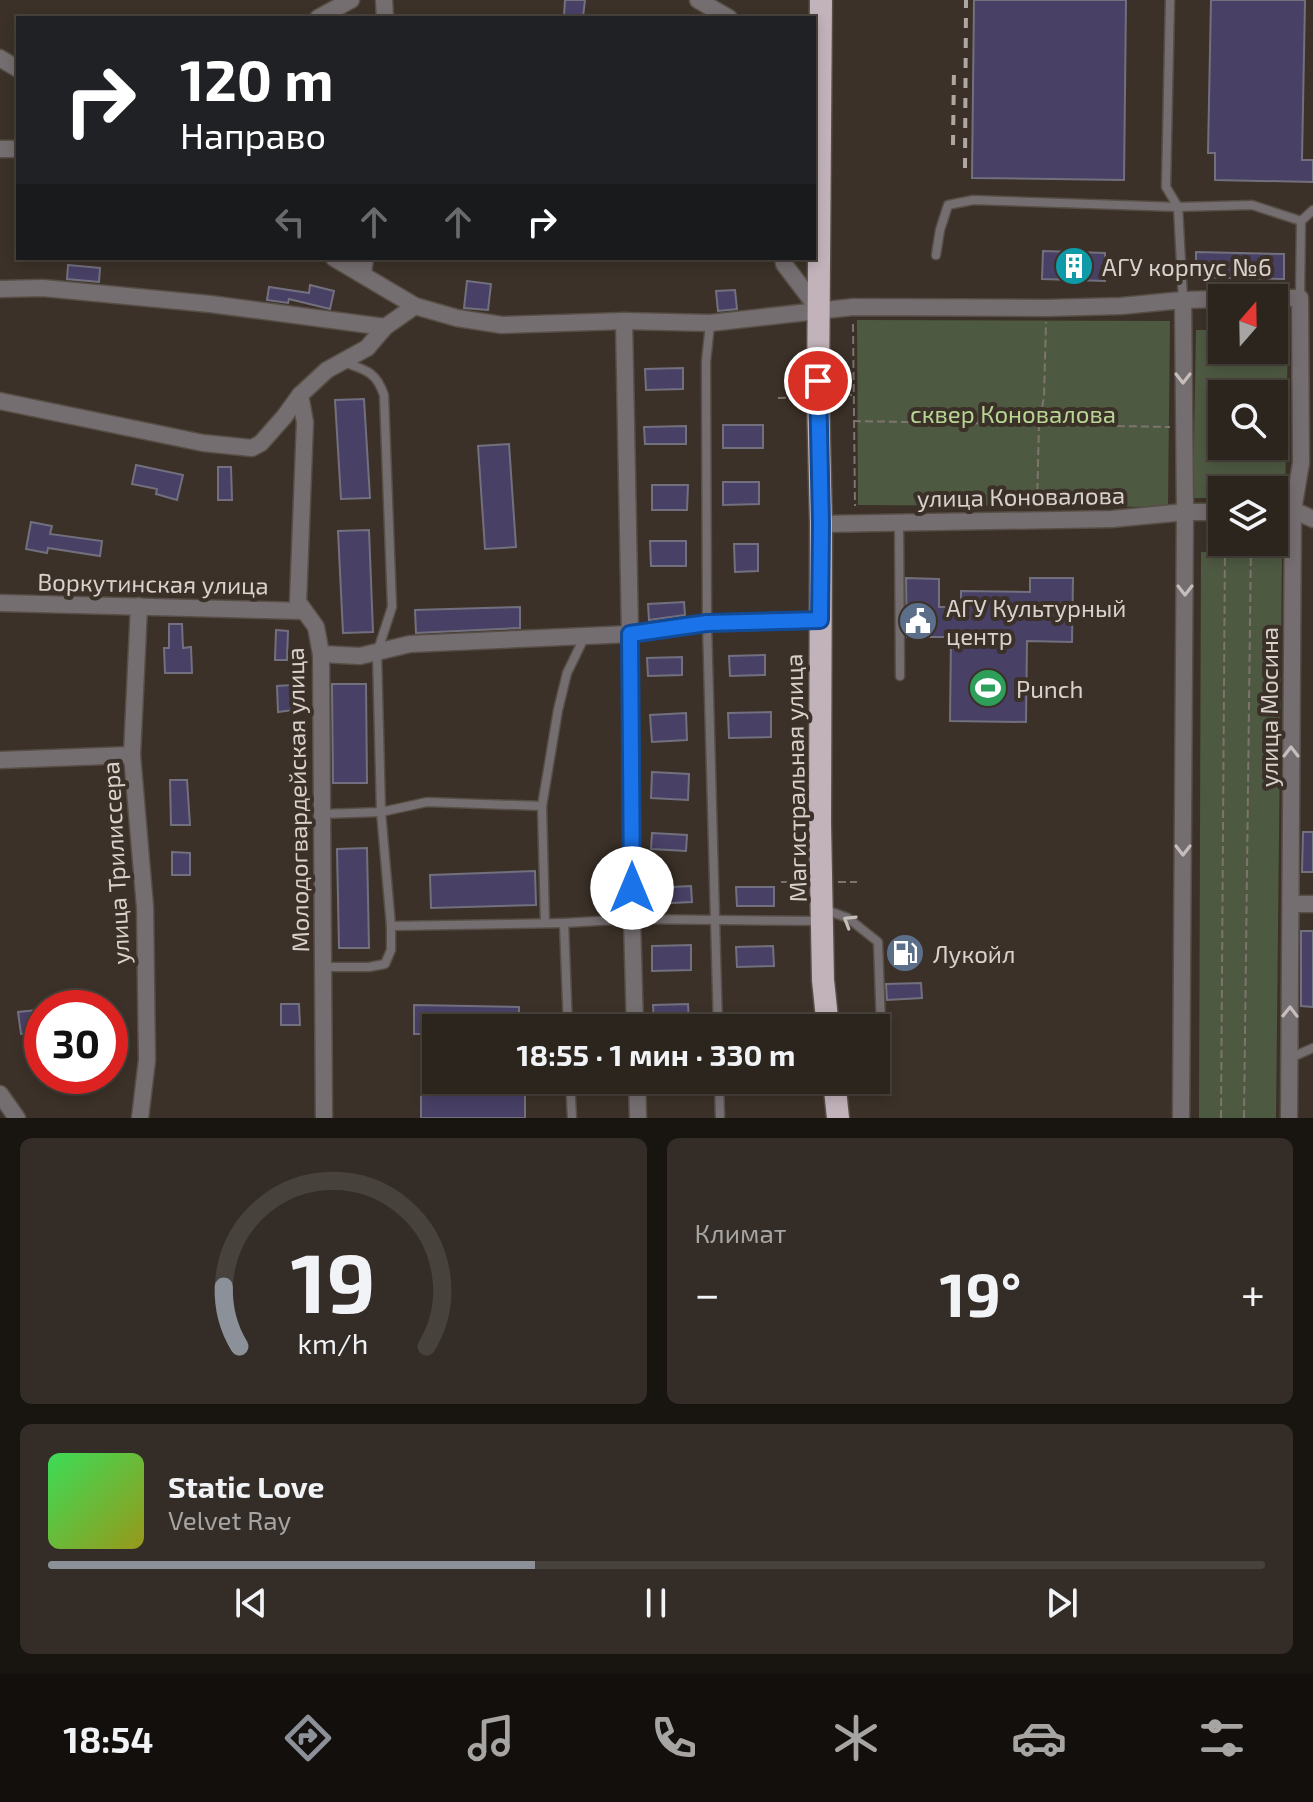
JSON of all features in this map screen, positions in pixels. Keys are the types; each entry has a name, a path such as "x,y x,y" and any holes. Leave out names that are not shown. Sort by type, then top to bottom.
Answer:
{"highway":[{"name":"Магистральная улица","path":"821,0 820,823 827,1014"},
{"path":"835,1094 838,1118"}],"street":[{"path":"322,16 351,0"},
{"path":"698,0 726,16"},
{"path":"342,260 364,266 415,306 457,318 502,325 624,321 710,323 853,307 1046,308 1208,299"},
{"path":"783,260 819,310"},
{"path":"0,289 43,288 210,304 385,327"},
{"path":"1288,298 1300,298"},
{"name":"улица Мосина","path":"1289,1118 1293,510 1301,463 1300,298"},
{"path":"1181,1118 1185,512 1183,300"},
{"path":"0,401 203,443 252,448 261,443 300,395 327,370 367,348 385,327 415,306"},
{"path":"624,321 635,1014"},
{"name":"Молодогвардейская улица","path":"300,395 305,422 298,602 316,627 321,654 324,1118"},
{"path":"1288,510 1313,519"},
{"name":"улица Коновалова","path":"821,524 1112,519 1208,512"},
{"name":"Воркутинская улица","path":"0,603 304,611"},
{"name":"улица Трилиссера","path":"139,606 132,755 145,907 147,1060 140,1118"},
{"path":"321,654 360,656 410,644 630,634 707,623 820,620"},
{"path":"0,760 132,755"},
{"path":"1291,904 1313,904"},
{"path":"0,1094 17,1118"},
{"path":"637,1094 638,1118"}],"lane":[{"path":"1170,0 1166,187 1178,207 1183,300"},
{"path":"936,255 948,205 973,200 1178,207 1252,205 1301,221"},
{"path":"1300,298 1301,221 1313,210"},
{"path":"710,323 706,362 707,623 717,1014"},
{"path":"324,967 385,964 391,950 381,812 377,653 392,607 384,395 380,382 371,372 343,362"},
{"path":"899,523 900,676"},
{"path":"545,923 542,806 567,673 585,636"},
{"path":"322,814 381,812 427,802 542,806"},
{"path":"391,926 822,915 848,918 878,942 881,1014"},
{"path":"564,923 567,1014"},
{"path":"1289,1058 1313,1048"},
{"path":"571,1094 572,1118"},
{"path":"719,1094 720,1118"}],"path":[{"path":"853,307 855,523"},
{"path":"1037,521 1046,308"},
{"path":"853,421 1184,427"},
{"path":"1221,1118 1225,556"},
{"path":"1244,1118 1251,556"}],"green space":[{"name":"сквер Коновалова","path":"857,320 1170,321 1168,507 858,505"},
{"path":"1196,330 1208,330 1208,364 1287,364 1287,380 1208,380 1208,460 1286,460 1285,476 1208,476 1208,498 1193,498"},
{"path":"1201,552 1208,552 1208,556 1282,556 1276,1118 1199,1118"}],"building":[{"path":"565,0 585,0 583,16 564,15"},
{"path":"974,0 1126,0 1124,180 972,178"},
{"path":"1211,0 1305,0 1302,160 1313,160 1313,182 1215,180 1215,153 1208,153"},
{"name":"АГУ корпус №6","path":"1043,251 1105,253 1105,281 1042,279"},
{"path":"1196,252 1284,254 1284,279 1196,277"},
{"path":"68,265 100,268 99,282 67,279"},
{"path":"467,281 491,284 488,310 464,308"},
{"path":"310,285 334,291 330,309 289,299 288,303 267,300 269,287 309,293"},
{"path":"735,290 737,309 718,311 716,291"},
{"path":"683,368 683,389 646,390 645,369"},
{"path":"364,399 370,498 341,499 335,400"},
{"path":"723,425 763,425 763,448 723,448"},
{"path":"686,426 686,444 645,444 644,427"},
{"path":"509,444 516,547 485,549 478,446"},
{"path":"136,465 183,475 177,500 156,494 157,489 132,484"},
{"path":"218,467 231,467 232,500 218,500"},
{"path":"723,482 759,482 759,504 723,505"},
{"path":"652,485 688,485 687,510 652,510"},
{"path":"31,522 52,526 50,534 102,541 100,556 48,548 47,553 26,549"},
{"path":"369,530 373,632 343,633 338,531"},
{"path":"650,541 686,541 686,566 651,566"},
{"path":"734,544 758,544 758,571 735,572"},
{"path":"906,578 939,579 939,607 961,607 961,591 1030,592 1030,578 1073,578 1072,642 1027,641 1026,722 950,721 951,637 907,637"},
{"path":"684,602 685,615 649,620 648,604"},
{"path":"520,607 520,628 416,633 415,610"},
{"path":"169,624 182,624 183,648 191,647 192,673 165,673 164,648 169,648"},
{"path":"276,630 288,631 287,660 275,660"},
{"path":"765,655 765,675 730,676 729,656"},
{"path":"682,657 682,675 648,676 647,658"},
{"path":"332,684 366,684 367,783 333,783"},
{"path":"292,685 294,710 278,712 277,686"},
{"path":"771,712 771,737 729,738 728,713"},
{"path":"686,713 687,740 652,742 650,715"},
{"path":"652,772 689,774 688,800 651,798"},
{"path":"170,780 187,780 190,825 171,825"},
{"path":"1303,832 1313,832 1313,872 1302,872"},
{"path":"652,833 687,835 686,851 651,849"},
{"path":"367,848 369,948 339,948 337,849"},
{"path":"172,852 190,853 190,875 172,875"},
{"path":"535,871 536,905 431,908 430,875"},
{"path":"691,886 692,902 651,904 650,888"},
{"path":"736,887 774,887 774,906 737,906"},
{"path":"1301,931 1313,931 1313,1007 1301,1006"},
{"path":"915,943 916,962 894,963 893,945"},
{"path":"691,945 691,970 652,971 652,946"},
{"path":"773,946 774,966 737,967 736,947"},
{"path":"921,983 922,998 887,1000 886,984"},
{"path":"281,1004 299,1004 300,1025 281,1025"},
{"path":"688,1004 689,1014 654,1014 653,1005"},
{"path":"414,1005 519,1007 519,1014 422,1014 422,1034 414,1034"},
{"path":"24,1011 24,1034 21,1034 18,1012"},
{"path":"421,1093 525,1094 525,1118 421,1118"}],"railway":[{"path":"965,168 966,0"},
{"path":"953,145 954,68"}],"place":[{"name":"АГУ корпус №6","path":"1074,266"},
{"name":"АГУ Культурный центр","path":"918,621"},
{"name":"Punch","path":"988,688"},
{"name":"Лукойл","path":"905,953"}],"route":[{"path":"632,888 630,634 707,623 820,620 818,381"}]}
